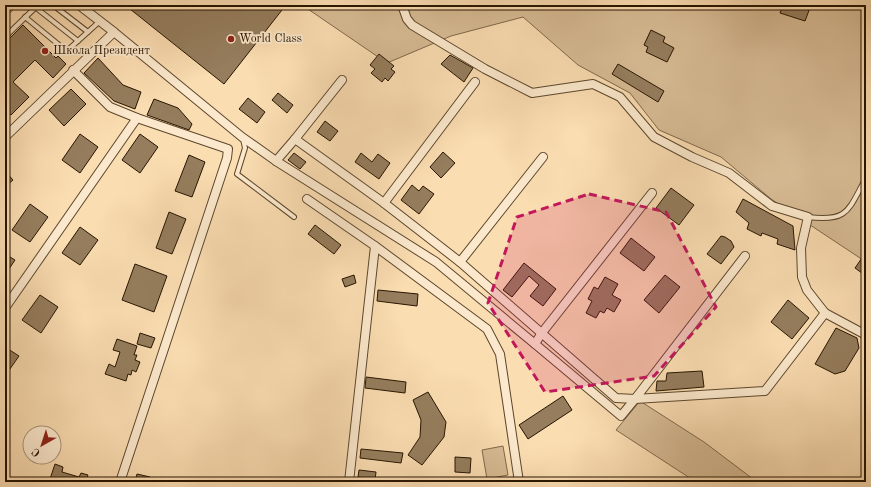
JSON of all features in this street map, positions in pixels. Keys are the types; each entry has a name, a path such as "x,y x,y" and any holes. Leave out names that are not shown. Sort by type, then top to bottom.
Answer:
{"street":[{"path":"79,5 242,137 276,161 436,262 621,416 745,256"},
{"path":"402,5 407,19 412,25 485,69 532,93 593,84 620,97 654,138 729,173 772,206 808,217 801,248 802,277 807,290 825,313 866,335"},
{"path":"5,137 114,32"},
{"path":"73,70 110,107 137,118 228,149 227,158 120,482"},
{"path":"276,161 342,80"},
{"path":"384,203 475,82"},
{"path":"5,308 137,118"},
{"path":"295,139 384,203 460,262 616,398 635,399 765,391 825,313"},
{"path":"460,262 543,157"},
{"path":"535,344 541,334 652,193"},
{"path":"307,199 487,329 500,354 519,482"},
{"path":"349,482 374,246"}],"lane":[{"path":"5,37 37,6 78,41"},
{"path":"57,6 88,32"},
{"path":"25,17 64,49 69,49 100,21"},
{"path":"242,137 245,148 237,174 294,217"},
{"path":"808,217 826,219 841,216 849,208 866,178"}],"highlighted area":[{"path":"589,194 666,212 716,307 654,376 545,392 488,303 517,217"}],"shaded area":[{"path":"11,5 18,5 5,18 5,10"},
{"path":"302,5 866,5 866,262 771,199 721,157 659,130 630,93 578,65 523,17 451,36 387,63"},
{"path":"640,401 704,442 757,482 696,482 616,430"},
{"path":"503,446 508,475 487,479 482,450"}],"building":[{"path":"125,5 276,5 282,10 224,84"},
{"path":"783,5 811,5 805,21 780,13"},
{"path":"23,25 56,58 58,56 66,64 53,78 35,60 13,82 29,97 11,115 5,109 5,43"},
{"path":"651,30 665,37 663,42 674,48 667,62 646,52 648,47 644,45"},
{"path":"379,54 394,66 391,69 395,72 388,81 385,78 382,82 371,73 375,69 370,65"},
{"path":"450,55 473,68 464,82 441,64"},
{"path":"98,58 123,85 141,92 135,109 114,101 84,73"},
{"path":"618,64 664,91 658,102 612,74"},
{"path":"71,89 86,104 64,126 49,110"},
{"path":"278,93 293,105 287,113 272,100"},
{"path":"248,98 265,112 257,123 239,109"},
{"path":"154,99 178,108 192,124 189,130 147,115"},
{"path":"325,121 338,131 330,141 317,132"},
{"path":"80,134 98,147 80,173 62,160"},
{"path":"140,134 158,147 140,173 122,160"},
{"path":"443,152 455,163 441,178 430,167"},
{"path":"294,153 306,162 300,169 288,160"},
{"path":"361,153 372,162 378,154 390,163 379,179 355,162"},
{"path":"189,155 205,162 192,197 175,191"},
{"path":"5,171 13,180 5,187"},
{"path":"412,185 419,191 423,186 434,194 419,214 401,200"},
{"path":"671,188 694,205 679,225 656,208"},
{"path":"743,199 793,226 795,250 777,244 778,239 762,233 761,236 747,229 749,223 736,212"},
{"path":"30,204 48,217 30,242 12,230"},
{"path":"169,212 186,219 172,254 156,248"},
{"path":"315,225 341,245 334,254 308,234"},
{"path":"80,227 98,240 80,265 62,253"},
{"path":"721,236 731,241 734,247 721,264 707,254"},
{"path":"631,238 655,257 644,271 620,253"},
{"path":"866,252 866,276 855,268"},
{"path":"5,254 15,260 5,275"},
{"path":"524,263 556,289 543,306 530,296 539,285 529,276 512,297 503,290"},
{"path":"135,264 167,276 154,312 122,300"},
{"path":"354,275 356,283 345,287 342,279"},
{"path":"665,275 680,287 659,313 644,300"},
{"path":"605,277 618,284 612,295 621,300 614,312 607,308 604,313 600,311 596,318 586,313 592,301 588,299 594,287 598,289"},
{"path":"378,290 418,294 417,306 377,301"},
{"path":"40,295 58,307 41,333 22,320"},
{"path":"788,300 809,318 792,339 771,322"},
{"path":"836,328 857,338 859,348 845,371 835,374 815,364"},
{"path":"140,333 155,338 151,348 137,344"},
{"path":"117,339 137,346 134,355 137,355 135,360 140,362 136,372 132,370 131,375 128,374 126,381 105,374 109,364 115,367 120,352 113,350"},
{"path":"5,347 19,356 5,376"},
{"path":"702,371 704,387 656,391 657,381 666,381 667,373"},
{"path":"366,377 406,382 405,393 365,388"},
{"path":"428,392 446,422 444,437 422,465 408,455 420,437 421,420 413,400"},
{"path":"563,396 572,410 528,439 519,425"},
{"path":"361,449 403,453 401,463 360,458"},
{"path":"455,457 471,458 470,473 455,472"},
{"path":"55,465 63,467 62,472 79,477 81,473 88,475 86,480 90,481 89,482 49,482"},
{"path":"359,470 376,472 375,480 358,477"},
{"path":"137,474 150,477 149,482 135,482"}],"place":[{"name":"World Class","path":"231,39"},
{"name":"Школа Президент","path":"45,51"}]}
